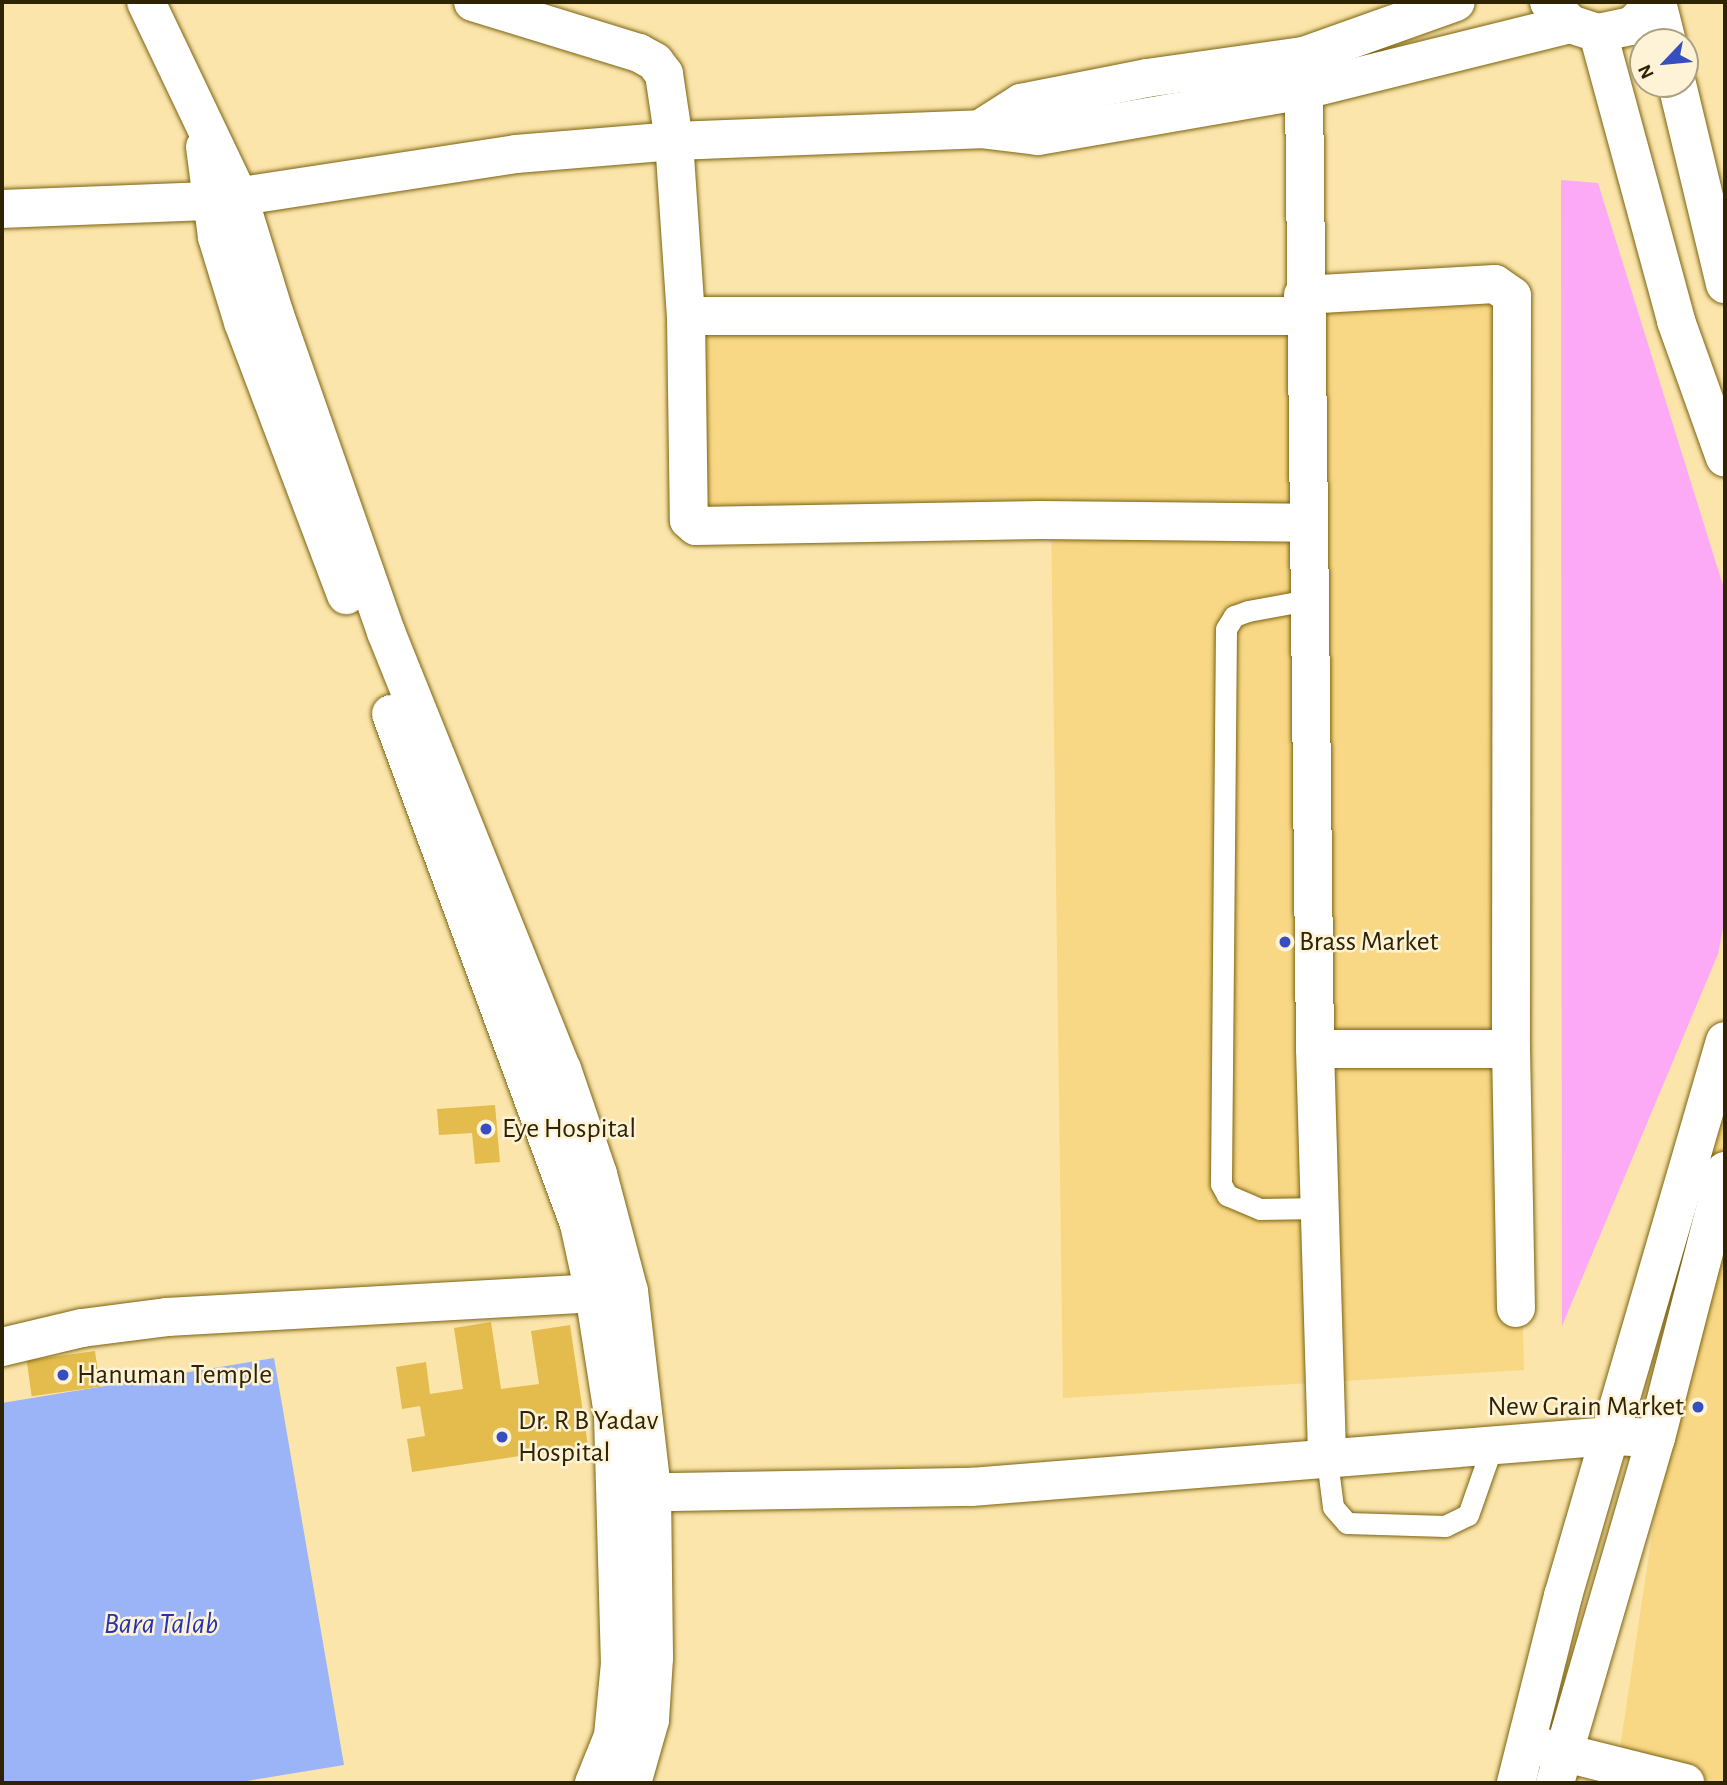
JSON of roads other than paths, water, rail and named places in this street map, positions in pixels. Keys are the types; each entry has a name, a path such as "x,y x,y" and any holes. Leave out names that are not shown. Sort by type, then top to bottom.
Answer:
{"street":[{"path":"146,2 204,131 224,198 275,315 386,632 562,1069 598,1174 653,1670 650,1720 632,1783"},
{"path":"473,2 655,62 664,74 674,141 686,316 689,512 696,526 1040,520 1307,523"},
{"path":"980,129 1021,103 1147,78 1304,56 1456,2"},
{"path":"2,209 224,198 516,154 674,141 980,129 1038,136 1304,90 1572,20 1632,26 1656,2 1663,28"},
{"path":"1572,20 1725,458"},
{"path":"1304,90 1303,306 1315,1049 1327,1460"},
{"path":"1682,98 1713,187 1725,284"},
{"path":"686,316 1303,306 1495,284 1512,296 1511,1049 1516,1308"},
{"path":"1549,1760 1563,1596 1725,1041"},
{"path":"1315,1049 1511,1049"},
{"path":"1516,1783 1549,1760 1656,1438 1725,1171"},
{"path":"2,1347 82,1328 168,1317 612,1292"},
{"path":"635,1492 971,1487 1611,1436 1656,1438"},
{"path":"594,1783 613,1736 617,1709 635,1492"},
{"path":"1549,1760 1685,1783"}],"lane":[{"path":"1308,600 1248,611 1234,617 1226,629 1221,1184 1227,1195 1259,1209 1321,1208"},
{"path":"1327,1460 1333,1507 1347,1522 1445,1526 1468,1515 1492,1447"}],"water":[{"name":"Bara Talab","path":"274,1358 344,1765 234,1783 2,1783 2,1403"}],"place":[{"name":"Brass Market","path":"1285,942"},
{"name":"Eye Hospital","path":"486,1129"},
{"name":"Hanuman Temple","path":"63,1375"},
{"name":"New Grain Market","path":"1698,1407"},
{"name":"Dr. R B Yadav Hospital","path":"502,1437"}]}
